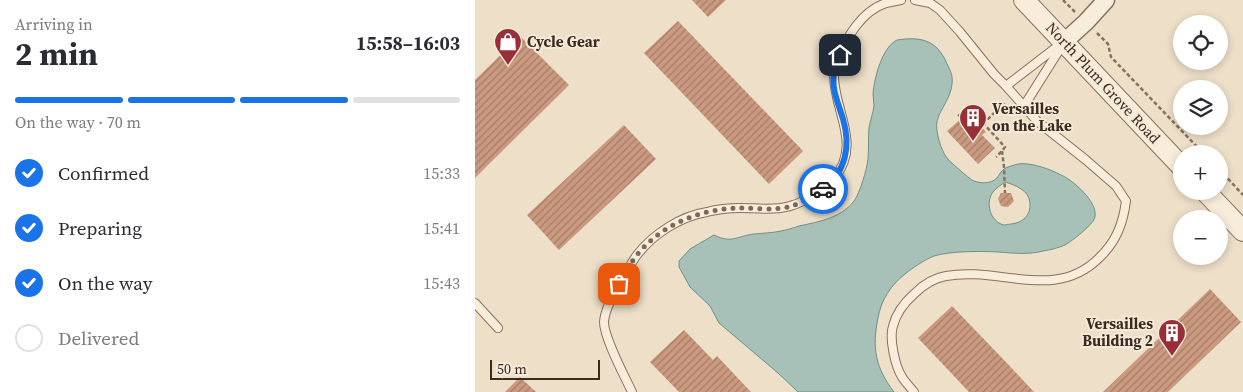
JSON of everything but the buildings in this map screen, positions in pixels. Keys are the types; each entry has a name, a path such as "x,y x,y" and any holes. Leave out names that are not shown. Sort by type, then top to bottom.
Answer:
{"street":[{"name":"North Plum Grove Road","path":"1024,0 1173,158"},
{"path":"1064,42 1106,0"},
{"path":"1213,200 1243,232"}],"lane":[{"path":"629,390 605,332 604,321 607,309 619,284 636,255 651,240 684,218 705,212 738,208 793,206 825,188 842,166 847,152 844,122 835,92 834,75 845,42 857,24 868,14 884,4 901,0"},
{"path":"914,392 902,377 895,361 892,344 892,326 905,302 927,283 943,276 958,274 987,275 1053,281 1080,273 1097,261 1109,249 1124,216 1126,201 1115,186 1037,121 940,10 929,3 918,0"},
{"path":"1007,86 1064,42"},
{"path":"1024,106 1064,42"},
{"path":"475,304 498,328"}],"path":[{"path":"1063,0 1069,6"},
{"path":"1108,44 1111,57 1195,145"},
{"path":"983,124 1013,94"},
{"path":"959,116 970,109 1005,147 996,157"},
{"path":"1002,151 1005,193"},
{"path":"1228,179 1243,195"}],"water":[{"path":"906,39 928,42 939,51 951,72 950,92 937,121 941,146 950,162 972,180 981,183 994,180 1005,168 1018,164 1046,168 1066,178 1084,192 1093,205 1095,217 1091,224 1077,236 1065,245 1054,249 1026,253 957,252 941,254 923,262 905,274 895,283 884,299 879,311 875,339 879,366 894,392 798,392 719,323 710,306 690,287 679,267 679,261 690,249 714,235 725,239 734,239 754,234 783,231 821,221 843,212 849,207 861,187 865,175 868,159 869,128 874,106 875,80 883,56 897,40","holes":["1005,182 1024,191 1029,198 1030,208 1022,220 1004,225 992,216 989,201 993,192"]}],"way so far":[{"path":"619,284 636,255 651,240 684,218 705,212 738,208 793,206 823,189"}],"place":[{"name":"Cycle Gear","path":"508,66"},
{"name":"Versailles on the Lake","path":"973,142"},
{"name":"Versailles Building 2","path":"1172,357"}],"route":[{"path":"823,189 842,166 847,152 844,122 835,92 834,75 840,55"}]}
